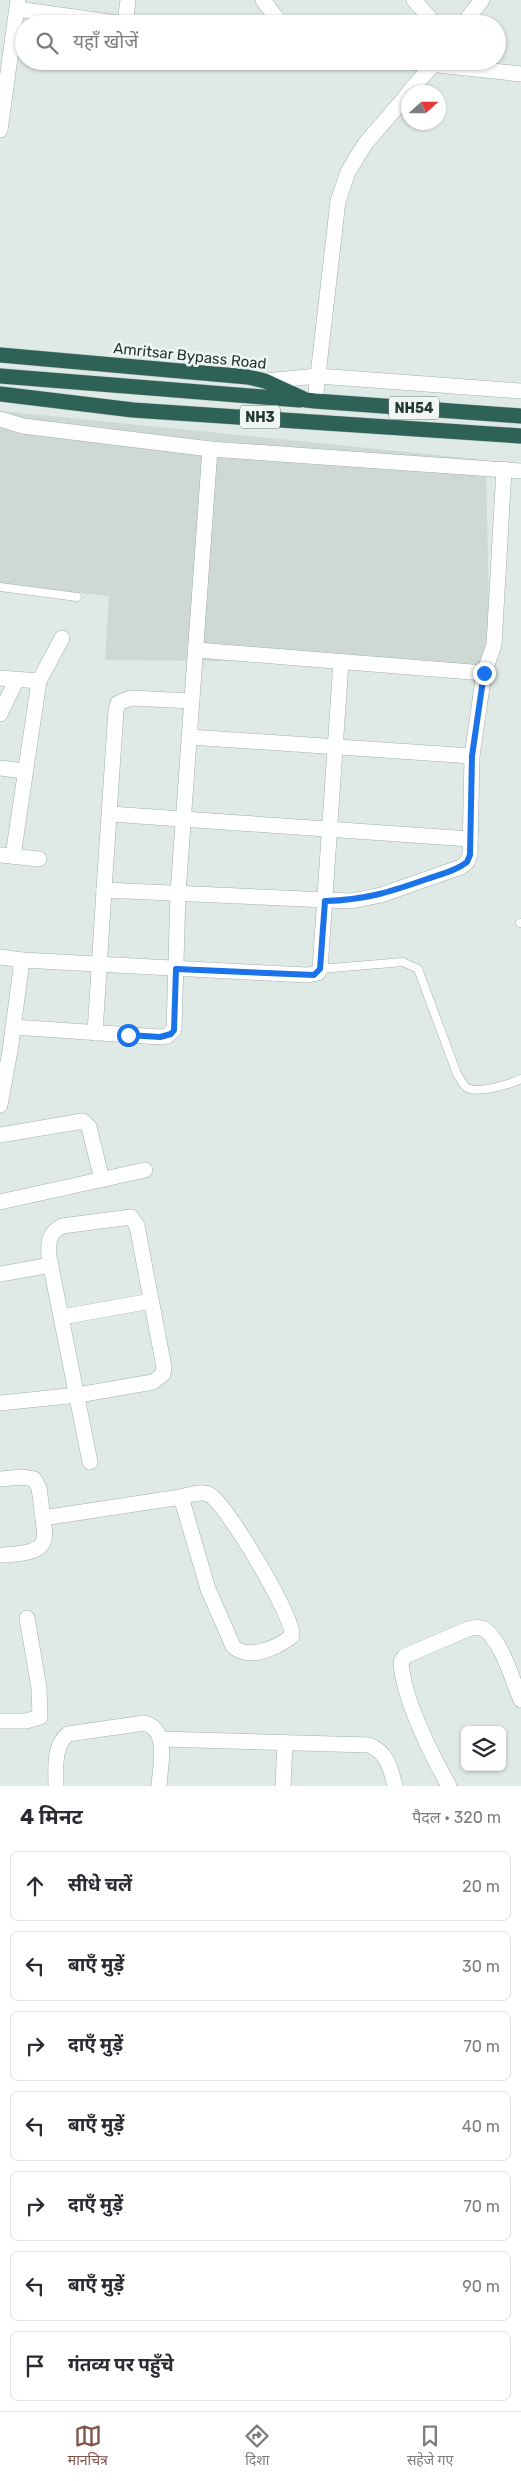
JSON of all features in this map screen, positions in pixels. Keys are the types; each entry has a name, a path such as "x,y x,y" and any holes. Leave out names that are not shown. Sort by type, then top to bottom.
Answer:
{"highway":[{"name":"Amritsar Bypass Road","path":"0,355 226,375 265,381 311,401 521,416"},
{"name":"NH54","path":"0,376 311,401"},
{"name":"NH3","path":"0,394 133,410 521,436"}],"street":[{"path":"126,15 128,0"},
{"path":"263,0 274,15"},
{"path":"414,0 427,15"},
{"path":"470,15 482,0"},
{"path":"18,5 74,15"},
{"path":"0,130 3,85 15,21"},
{"path":"416,85 429,70"},
{"path":"486,70 521,74"},
{"path":"311,401 318,376 338,201 348,172 365,144 401,102"},
{"path":"265,381 318,376 521,391"},
{"path":"0,419 24,426 210,449 521,470"},
{"path":"13,1027 160,1037 171,1034 174,1030 178,893 210,449"},
{"path":"104,890 325,901 368,898 461,867 467,862 470,855 472,756 484,673 494,645 504,469"},
{"path":"39,859 6,855 24,771 40,681 62,638"},
{"path":"197,650 484,673"},
{"path":"0,957 99,965 308,976 318,973 320,969 341,662"},
{"path":"0,678 40,681"},
{"path":"0,714 16,680"},
{"path":"95,1033 118,702 131,698 192,701"},
{"path":"190,737 472,756"},
{"path":"0,768 24,771"},
{"path":"110,814 470,839"},
{"path":"0,1105 5,1050 13,1027 22,960"},
{"path":"0,1135 83,1121 89,1127 102,1180"},
{"path":"0,1202 146,1170"},
{"path":"0,1402 78,1395 159,1379 164,1367 137,1226 131,1217 62,1226 52,1231 48,1242 51,1265 78,1395 90,1462"},
{"path":"0,1274 51,1265"},
{"path":"62,1317 151,1301"},
{"path":"0,1479 22,1477 34,1479 39,1488 45,1539 36,1550 0,1555"},
{"path":"43,1518 201,1493 207,1494 218,1504 244,1539 290,1622 293,1633 288,1639 248,1654 240,1653 233,1646 208,1589 180,1497"},
{"path":"0,1721 26,1721 40,1717 39,1688 27,1618"},
{"path":"449,1786 432,1755 404,1682 401,1662 405,1656 468,1629 478,1627 484,1629 497,1644 521,1700"},
{"path":"56,1786 56,1755 59,1743 68,1734 144,1723 155,1728 161,1739 159,1786"},
{"path":"161,1739 369,1745 382,1753 391,1770 395,1786"},
{"path":"283,1786 285,1743"}],"lane":[{"path":"0,587 77,597"},
{"path":"320,969 403,962 418,969 457,1074 466,1087 475,1091 521,1079"}],"shaded area":[{"path":"0,411 486,460 490,664 105,660 109,596 0,584"}],"route":[{"path":"128,1035 160,1037 167,1036 174,1030 176,969 314,975 320,969 325,901 351,900 381,895 461,867 467,862 470,855 472,756 484,673"}]}
